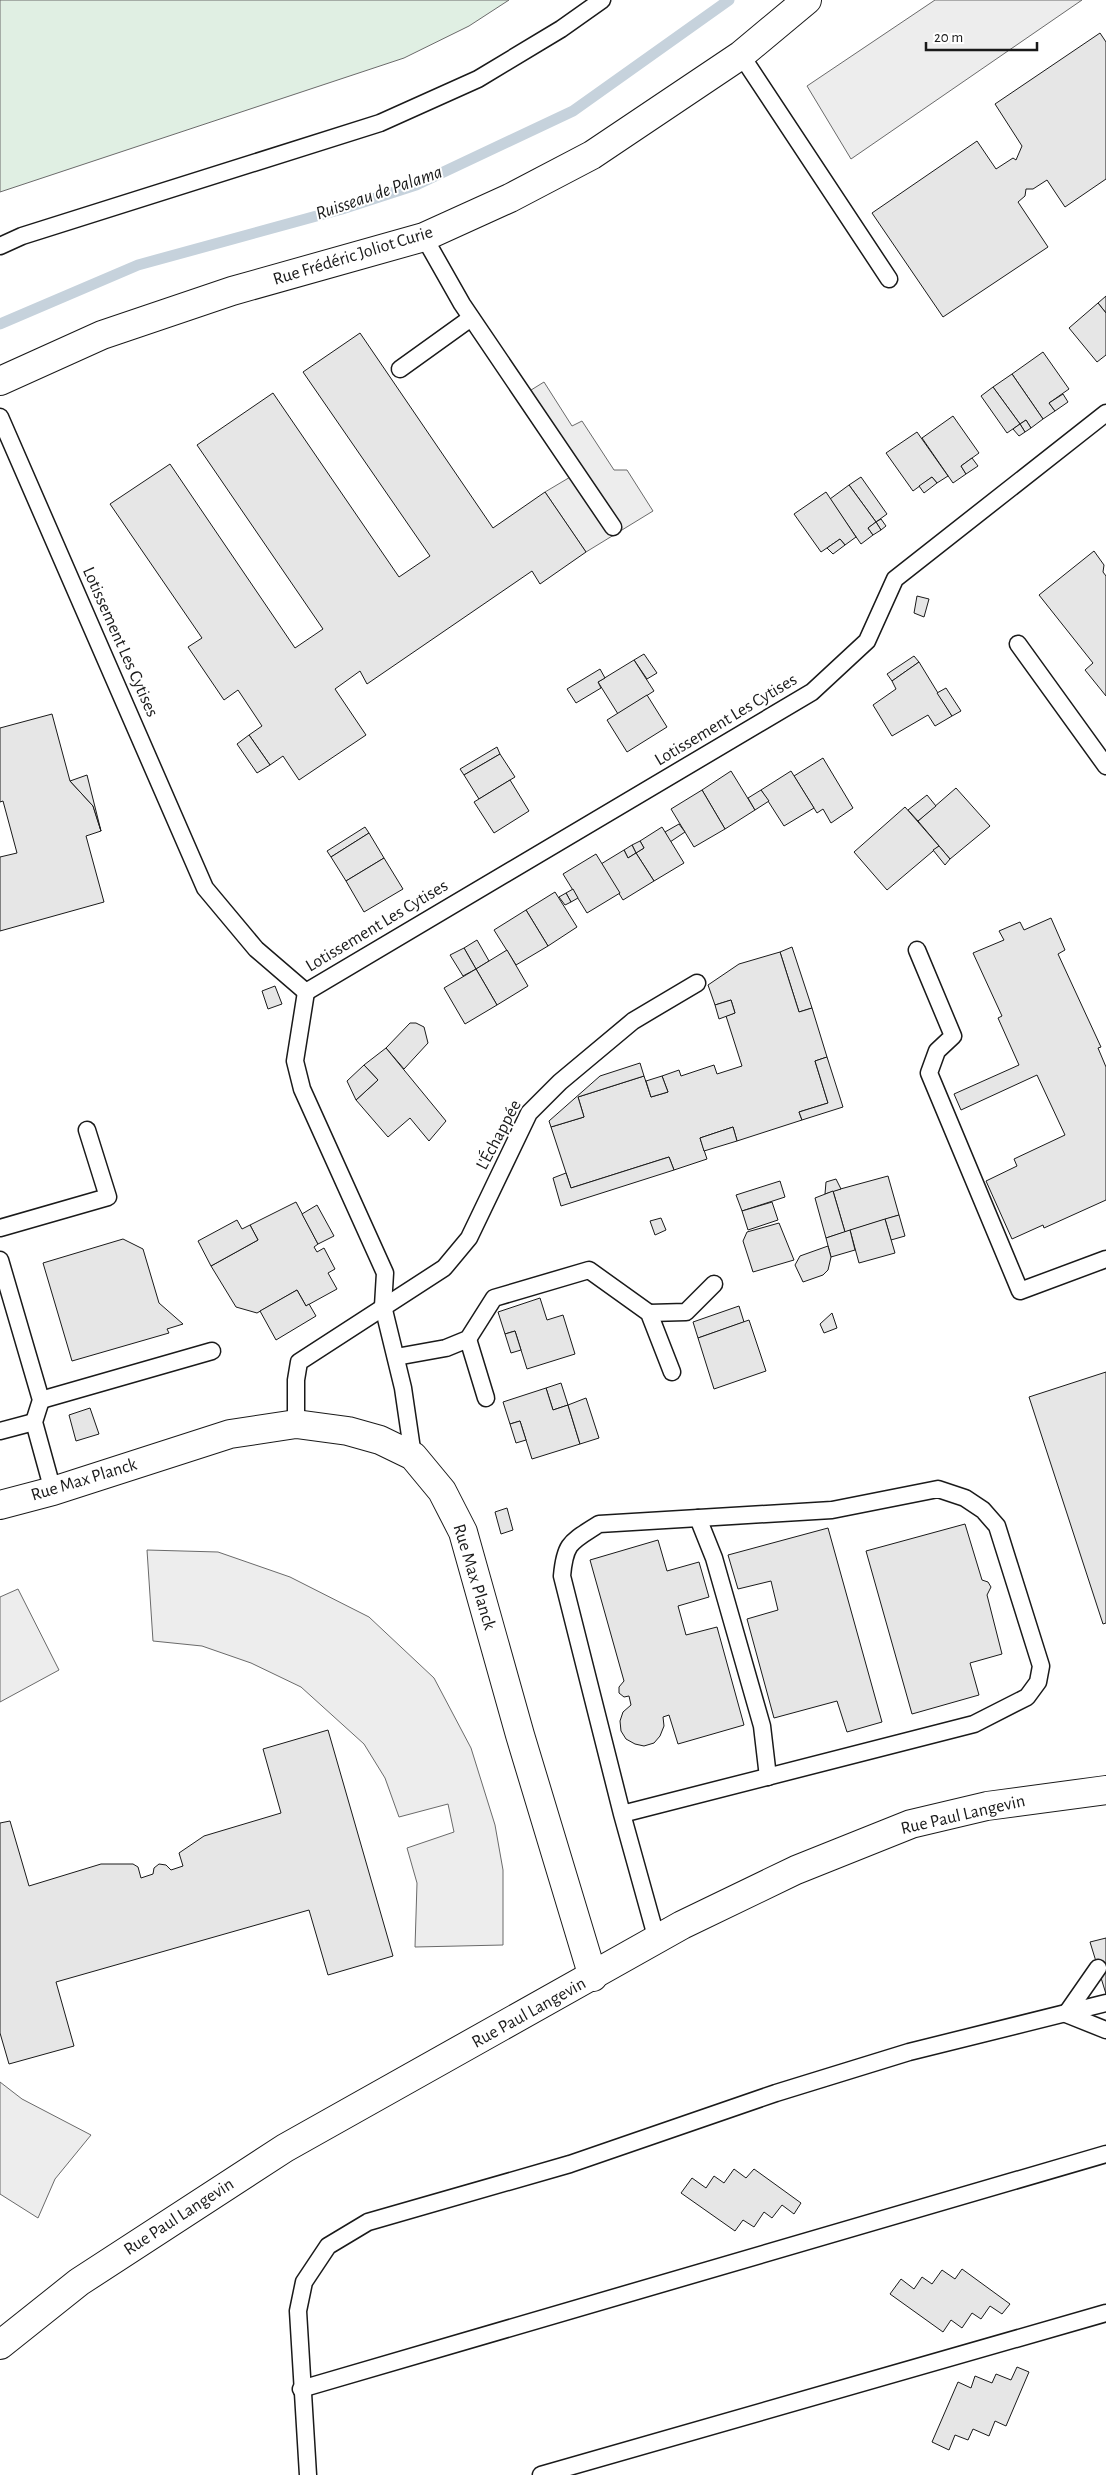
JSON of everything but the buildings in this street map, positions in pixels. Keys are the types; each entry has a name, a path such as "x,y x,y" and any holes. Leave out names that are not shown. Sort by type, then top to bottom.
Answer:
{"street":[{"name":"Rue Frédéric Joliot Curie","path":"0,381 102,334 232,291 424,237 510,198 592,155 741,55 807,0"},
{"name":"Rue Max Planck","path":"0,1505 53,1491 230,1434 296,1424 348,1431 380,1440 413,1456 442,1491 463,1532 520,1735 593,1977"},
{"name":"Rue Paul Langevin","path":"0,2345 79,2282 285,2148 657,1940 796,1870 911,1824 987,1806 1106,1790"}],"lane":[{"path":"0,246 22,236 380,124 478,79 560,29 602,0"},
{"path":"741,55 889,279"},
{"path":"424,237 471,318 613,527"},
{"path":"400,369 471,318"},
{"name":"Lotissement Les Cytises","path":"306,992 812,692 867,641 895,579 1106,413"},
{"name":"Lotissement Les Cytises","path":"0,417 205,888 256,949 306,992"},
{"path":"1018,644 1106,766"},
{"path":"917,950 953,1036 937,1051 929,1073 1020,1291 1106,1259"},
{"name":"L'Échappée","path":"296,1424 296,1380 299,1362 444,1268 469,1238 529,1113 560,1082 633,1021 697,983"},
{"name":"Lotissement Les Cytises","path":"306,992 295,1061 302,1089 386,1272 384,1306 404,1388 413,1456"},
{"path":"0,1228 108,1197 87,1130"},
{"path":"0,1260 41,1400 34,1422 53,1491"},
{"path":"396,1358 446,1348 468,1339 494,1298 589,1270 649,1313 672,1372"},
{"path":"649,1313 686,1312 714,1284"},
{"path":"468,1339 486,1398"},
{"path":"41,1400 212,1351"},
{"path":"0,1431 34,1422"},
{"path":"622,1814 974,1724 1027,1697 1038,1682 1042,1666 997,1526 983,1510 965,1498 938,1489 832,1510 599,1524 576,1539 564,1553 562,1576 622,1814 657,1940"},
{"path":"698,1518 714,1558 762,1726 768,1777"},
{"path":"1066,2014 1098,1968"},
{"path":"308,2475 301,2389 298,2311 304,2282 328,2246 368,2222 570,2164 776,2093 909,2052 1106,2003"},
{"path":"1066,2014 1106,2030"},
{"path":"301,2389 1106,2154"},
{"path":"542,2475 1106,2313"}],"green space":[{"path":"0,0 509,0 469,26 404,58 0,192"}],"shaded area":[{"path":"935,0 1082,0 851,159 807,86"},
{"path":"544,382 572,426 582,421 614,470 627,470 653,511 586,552 545,492 577,473 523,395"},
{"path":"147,1550 218,1552 290,1577 369,1617 434,1678 471,1748 495,1825 503,1870 503,1945 415,1947 417,1883 407,1848 454,1832 448,1804 399,1817 385,1778 364,1744 301,1687 251,1663 202,1646 153,1641"},
{"path":"18,1589 59,1670 0,1702 0,1597"},
{"path":"0,2082 22,2099 91,2135 55,2179 38,2218 0,2194"}],"waterway":[{"name":"Ruisseau de Palama","path":"0,324 138,265 342,209 416,185 573,111 729,0"}]}
